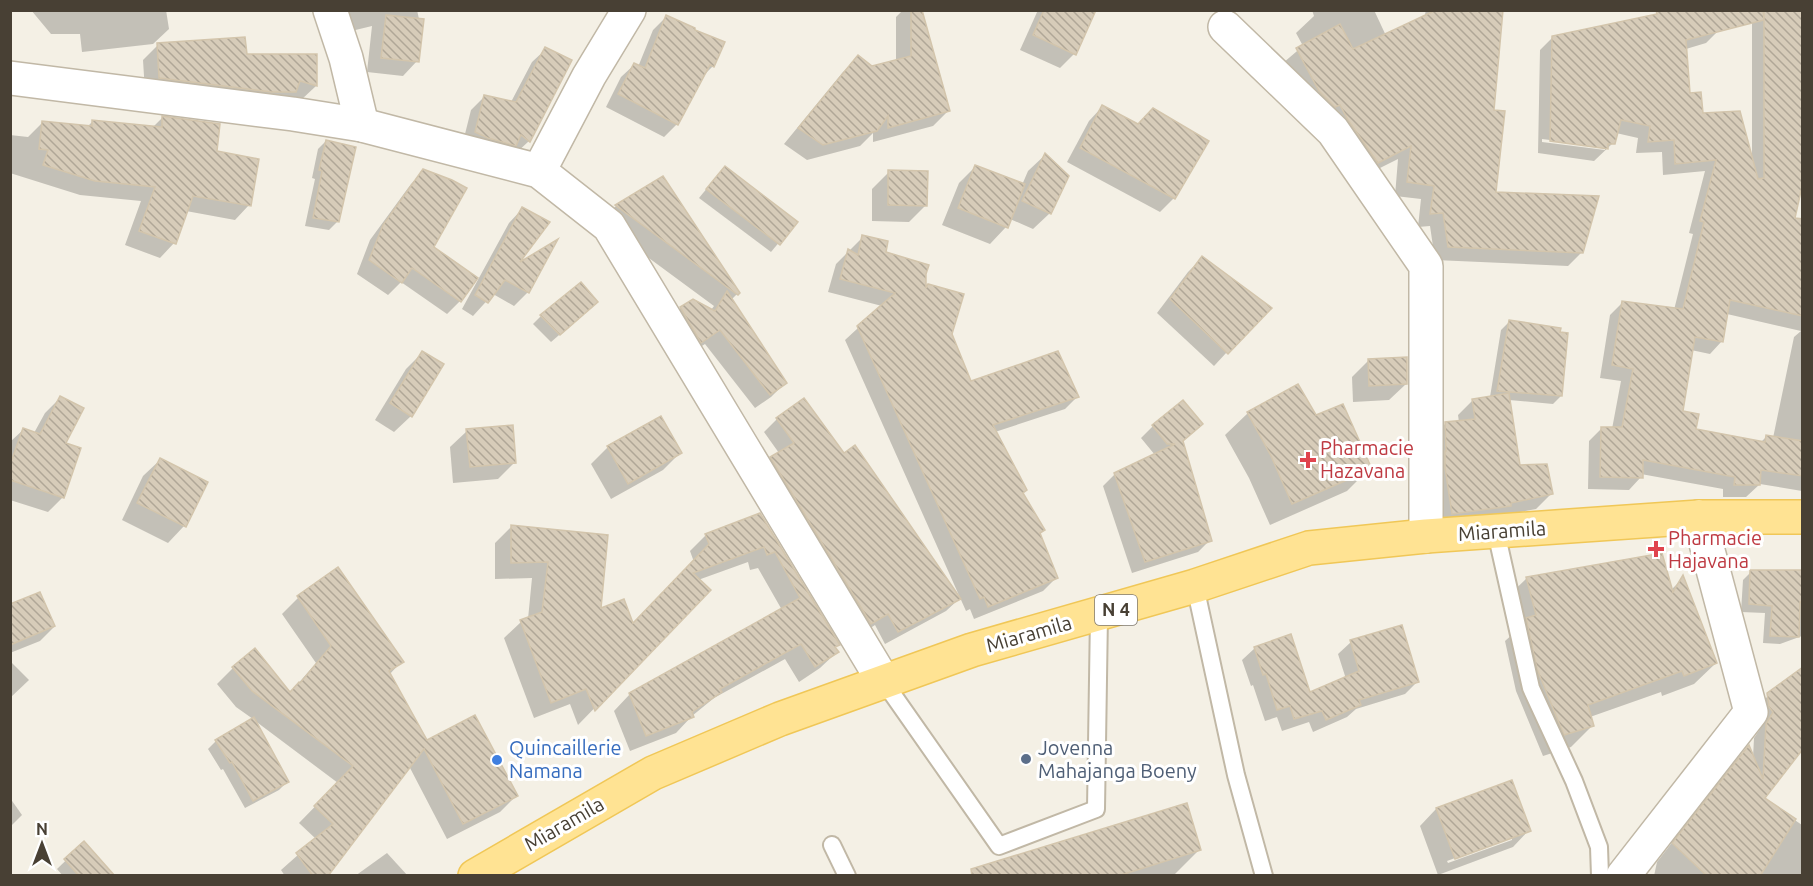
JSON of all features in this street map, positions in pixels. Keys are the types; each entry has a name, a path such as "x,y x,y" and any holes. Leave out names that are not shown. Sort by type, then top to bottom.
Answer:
{"main road":[{"name":"Miaramila","path":"475,876 654,773 780,719 972,650 1195,586 1309,548 1426,536 1699,517 1803,517"}],"street":[{"path":"330,10 346,58 362,125"},
{"path":"539,171 589,76 629,10"},
{"path":"1225,27 1334,130 1426,266 1426,536"},
{"path":"10,78 362,125 539,171 609,226 884,682"},
{"path":"1623,876 1751,712 1699,517"}],"lane":[{"path":"1496,532 1531,688 1574,781 1599,847 1600,876"},
{"path":"1195,586 1236,775 1264,876"},
{"path":"884,682 999,846 1096,809 1099,615"},
{"path":"832,844 847,876"}],"building":[{"path":"911,10 922,10 950,111 888,128 888,116 877,131 823,145 798,128 858,55 872,66 911,56"},
{"path":"1044,10 1096,10 1076,55 1033,35"},
{"path":"1436,10 1503,10 1494,110 1505,111 1496,192 1599,196 1583,253 1448,247 1443,213 1430,214 1434,186 1407,182 1411,146 1378,163 1340,105 1335,107 1319,91 1296,48 1340,24 1353,49"},
{"path":"1656,10 1763,10 1764,20 1764,10 1803,10 1803,182 1795,218 1803,219 1803,316 1730,300 1723,342 1695,337 1683,411 1699,414 1696,429 1765,442 1766,435 1803,441 1803,476 1761,470 1760,485 1734,485 1735,477 1643,460 1643,478 1600,477 1601,427 1622,427 1633,369 1612,365 1622,301 1683,309 1704,222 1700,221 1716,160 1675,164 1674,140 1648,142 1650,126 1621,120 1615,144 1608,144 1608,149 1550,141 1552,36 1657,14","holes":["1764,20 1764,178 1758,179 1740,111 1703,113 1701,92 1690,93 1686,40"]},
{"path":"386,15 424,19 419,62 381,58"},
{"path":"666,15 725,42 714,67 710,65 678,125 618,94 634,63 645,68"},
{"path":"245,37 247,54 317,54 317,86 300,81 296,92 271,92 159,78 157,43"},
{"path":"545,47 572,60 530,142 521,135 516,146 475,132 484,95 516,102"},
{"path":"1102,105 1138,124 1153,108 1209,141 1175,199 1080,148"},
{"path":"162,116 220,124 217,151 259,159 251,206 193,196 176,244 139,231 155,187 95,181 43,165 48,150 39,149 42,121 92,126 92,120 162,127"},
{"path":"326,140 356,147 339,222 313,218 322,171 319,170"},
{"path":"1045,153 1069,176 1051,214 1022,201"},
{"path":"975,165 1025,184 1008,228 958,208"},
{"path":"725,166 798,222 780,245 706,189"},
{"path":"423,169 467,188 434,247 478,278 461,302 412,268 402,283 369,260 383,225"},
{"path":"888,170 928,171 927,206 888,205"},
{"path":"663,176 740,293 738,295 615,205"},
{"path":"522,207 550,222 520,262 558,239 529,293 505,280 488,303 475,295"},
{"path":"862,235 888,241 886,252 929,265 926,274 926,288 928,284 964,294 952,334 971,381 1058,351 1079,397 993,425 1027,490 1023,493 1045,530 1040,533 1058,578 988,607 984,597 980,599 857,326 895,293 840,279 848,249 858,255"},
{"path":"1202,256 1272,308 1228,354 1170,299"},
{"path":"581,282 598,302 560,335 540,315"},
{"path":"727,291 787,383 770,395 720,330 701,343 680,307 693,299 715,311"},
{"path":"1509,320 1561,328 1560,332 1568,333 1562,396 1497,391"},
{"path":"422,351 444,364 412,417 390,403"},
{"path":"1407,357 1407,384 1369,386 1368,359"},
{"path":"1298,384 1316,415 1343,404 1372,469 1292,504 1271,456 1247,412"},
{"path":"1509,393 1520,465 1547,464 1553,494 1511,503 1511,506 1452,514 1445,468 1445,422 1475,419 1472,399"},
{"path":"60,396 84,408 66,443 81,448 64,498 10,480 10,465 23,428 40,434"},
{"path":"804,398 844,453 855,445 961,599 898,632 888,614 871,624 770,457 794,443 776,418"},
{"path":"1183,400 1203,424 1183,441 1212,541 1145,562 1114,473 1175,444 1167,444 1152,425"},
{"path":"661,416 682,453 628,484 607,446"},
{"path":"513,425 516,463 470,467 466,429"},
{"path":"160,458 208,482 186,527 137,503"},
{"path":"760,513 840,645 835,647 839,652 815,667 801,644 720,689 722,692 692,712 694,717 646,736 629,693 800,598 775,552 767,555 764,547 693,573 711,590 595,711 586,689 551,703 520,620 542,612 548,562 511,563 511,525 608,535 601,608 624,599 633,623 709,544 705,534"},
{"path":"1662,553 1673,592 1683,575 1717,663 1684,676 1682,671 1588,705 1594,726 1564,735 1537,669 1526,618 1536,615 1526,577"},
{"path":"338,567 404,662 389,671 427,740 475,715 518,796 463,824 424,749 328,876 313,876 296,853 333,824 314,806 353,766 252,691 232,667 255,648 290,692 300,683 331,646 297,596"},
{"path":"1750,570 1803,570 1803,602 1800,602 1799,637 1770,636 1772,606 1749,604"},
{"path":"40,592 55,626 10,645 10,604"},
{"path":"1402,625 1419,682 1359,700 1361,705 1326,720 1322,711 1294,719 1290,706 1277,710 1266,674 1263,675 1254,647 1291,634 1310,692 1359,671 1350,640"},
{"path":"1803,667 1803,749 1765,798 1796,819 1760,876 1707,876 1672,843 1749,745 1763,779 1766,724 1773,712 1769,707 1767,693"},
{"path":"254,717 289,782 253,801 232,762 230,763 215,740"},
{"path":"1512,780 1531,831 1455,859 1436,808"},
{"path":"1187,803 1201,850 1118,876 972,876 971,869"},
{"path":"84,841 115,876 79,876 64,859"}],"place":[{"name":"Pharmacie Hazavana","path":"1308,460"},
{"name":"Pharmacie Hajavana","path":"1656,549"},
{"name":"Jovenna Mahajanga Boeny","path":"1026,759"},
{"name":"Quincaillerie Namana","path":"497,760"}]}
